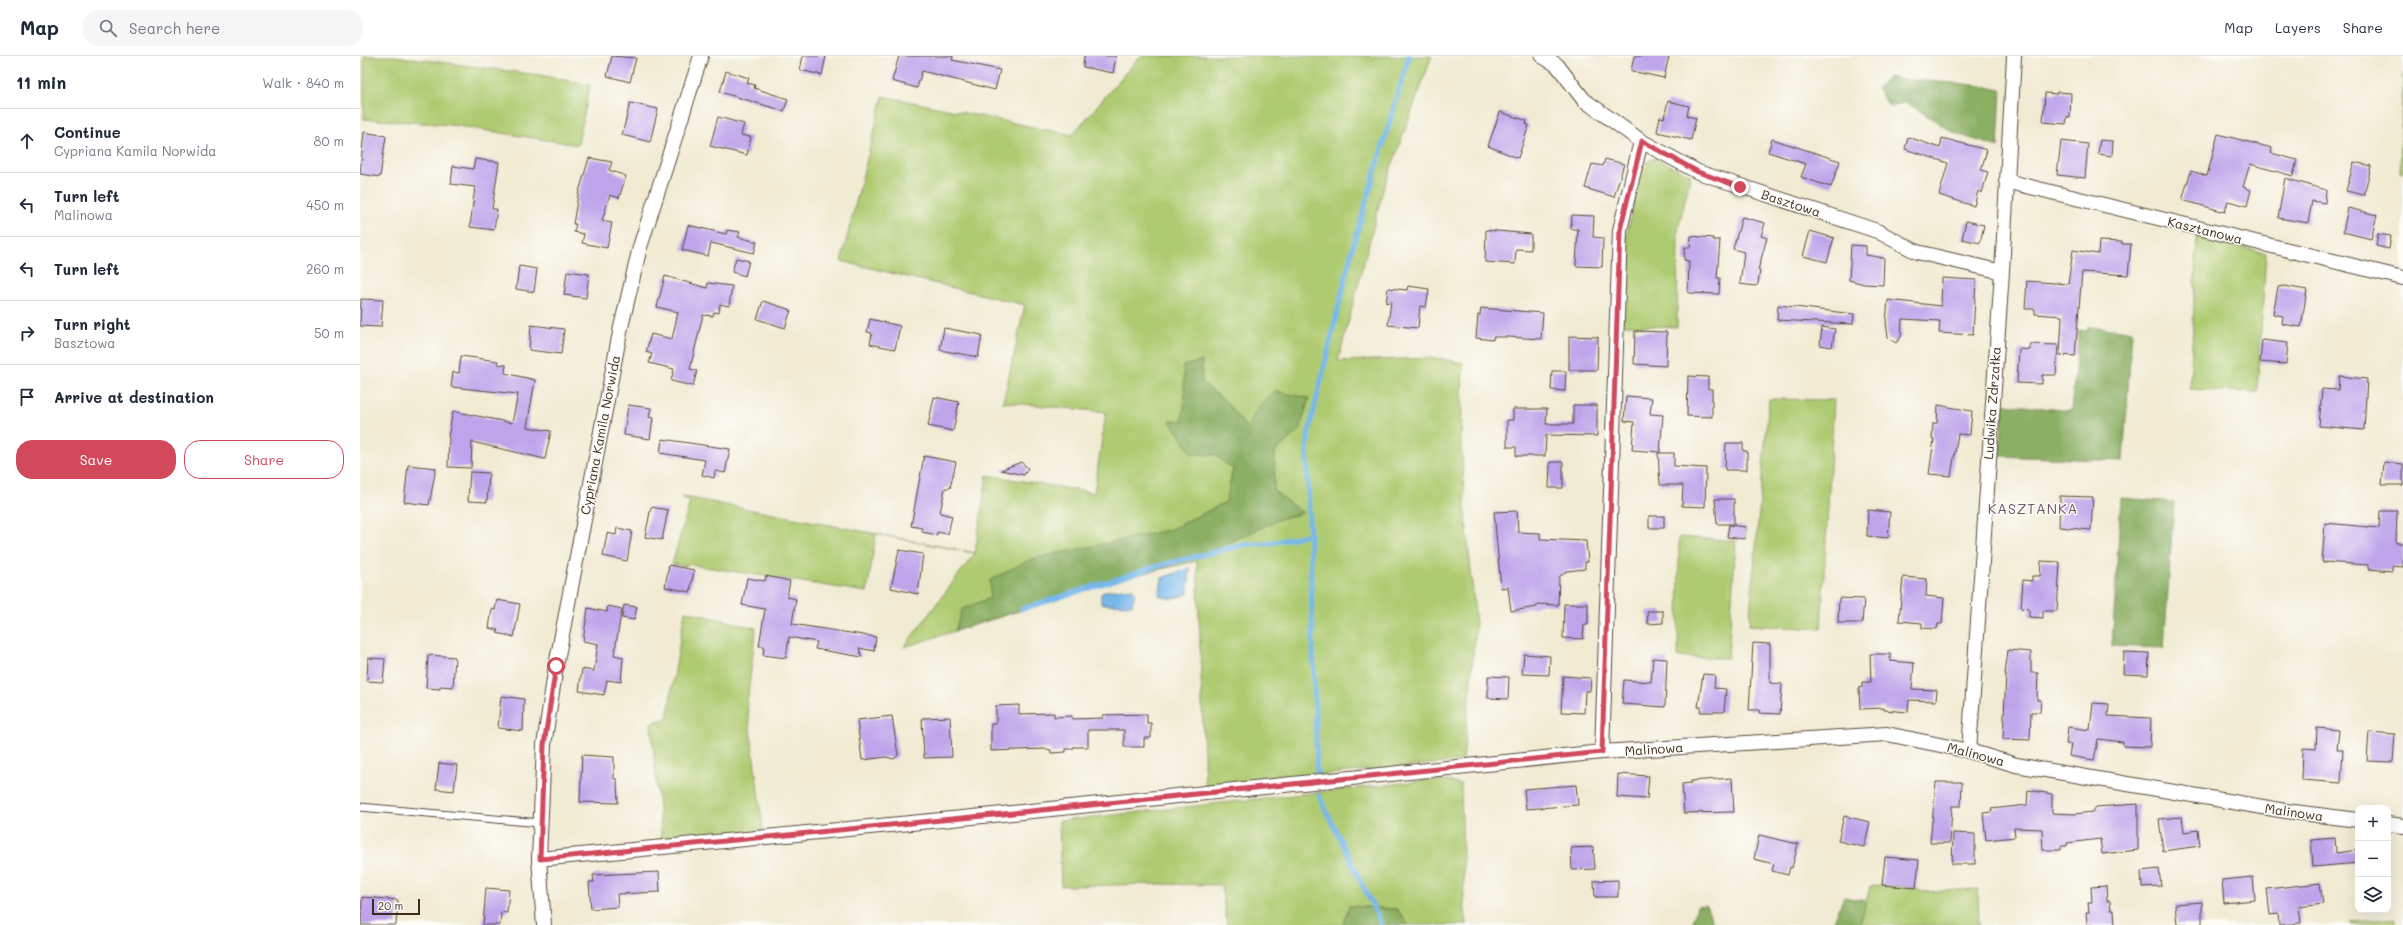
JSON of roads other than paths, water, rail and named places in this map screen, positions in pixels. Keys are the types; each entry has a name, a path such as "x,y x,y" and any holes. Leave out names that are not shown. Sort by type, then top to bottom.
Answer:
{"street":[{"name":"Cypriana Kamila Norwida","path":"544,925 540,859 544,745 556,666 613,362 640,247 701,56"},
{"name":"Basztowa","path":"1542,56 1557,65 1584,100 1642,141 1698,172 1877,231 1917,252 2002,272"},
{"name":"Ludwika Zdrzałka","path":"1970,750 2002,272 2014,56"},
{"path":"1602,752 1620,230 1642,141"},
{"name":"Kasztanowa","path":"2006,181 2403,278"},
{"name":"Malinowa","path":"540,859 1001,815 1602,752 1887,734 1970,750 2016,765 2286,811 2355,820"},
{"path":"2391,824 2403,826"}],"lane":[{"path":"360,807 541,823"}],"water":[{"path":"1190,568 1188,594 1171,599 1159,596 1162,578"},
{"path":"1132,588 1135,593 1132,605 1101,604 1101,594 1104,591"}],"waterway":[{"path":"1317,774 1307,451 1309,431 1352,250 1409,56"},
{"path":"1022,609 1158,566 1247,544 1266,544 1311,534"},
{"path":"1319,796 1382,925"}],"district":[{"name":"KASZTANKA","path":"2033,509"}]}
